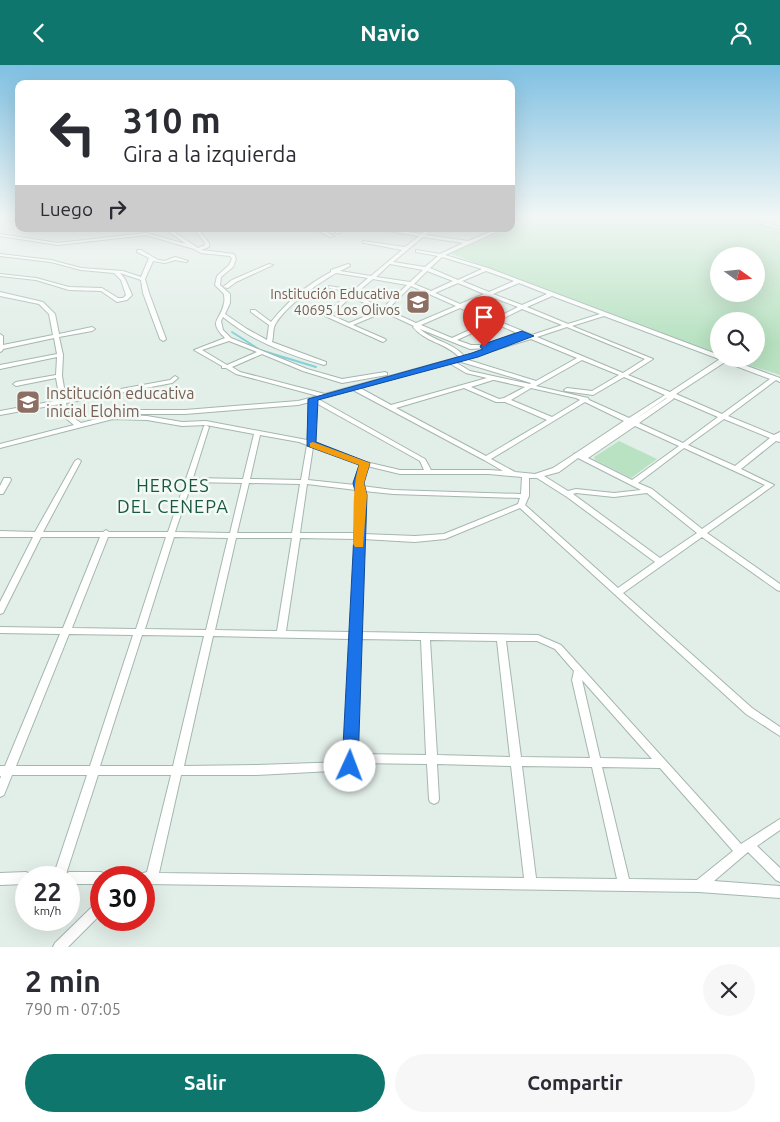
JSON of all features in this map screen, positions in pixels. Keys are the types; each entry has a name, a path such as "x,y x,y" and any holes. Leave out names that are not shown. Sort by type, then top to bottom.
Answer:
{"street":[{"path":"35,259 82,269 123,272 144,279"},
{"path":"151,259 144,279 146,293 163,339"},
{"path":"152,259 165,261 171,259"},
{"path":"179,259 186,261"},
{"path":"234,259 231,266 219,278 218,287 227,294 227,303 218,321 229,339 260,353 342,381 370,377 401,369 411,371"},
{"path":"383,341 326,315 394,259"},
{"path":"348,325 383,311 437,259"},
{"path":"454,259 486,269 710,354"},
{"path":"390,263 427,269 650,359 594,393 531,385 468,372 456,360 456,350 424,334 416,329 416,325"},
{"path":"226,287 234,281 271,265"},
{"path":"269,342 271,324 296,300 333,271 348,265"},
{"path":"431,293 486,269"},
{"path":"333,271 410,284 624,375 671,397 778,437"},
{"path":"0,275 36,279 69,288 102,290 116,300 126,299 129,295 123,279 116,272"},
{"path":"416,325 517,282"},
{"path":"331,287 354,294 383,311 476,348 522,333"},
{"path":"0,294 41,303 52,315 60,355 58,377 64,400 65,415 79,425"},
{"path":"452,340 551,294"},
{"path":"253,311 271,324"},
{"path":"222,314 249,333 324,363"},
{"path":"0,445 132,412 185,412 279,405 313,399 456,360 604,314"},
{"path":"0,336 1,348 92,329"},
{"path":"229,339 197,350 224,367 238,373 326,396"},
{"path":"224,367 260,353"},
{"path":"0,367 60,355"},
{"path":"464,386 498,401 506,400 581,358"},
{"path":"456,360 531,385 586,399 682,446 770,485 617,593"},
{"path":"111,417 147,418 182,424 206,423 310,444 364,463 400,472 489,472 540,476 556,470 579,457 671,397 713,367"},
{"path":"745,367 777,379"},
{"path":"16,384 58,377"},
{"path":"0,413 172,381 175,378"},
{"path":"391,407 493,378"},
{"path":"634,482 777,379"},
{"path":"355,388 514,474"},
{"path":"280,634 305,481 313,399"},
{"path":"313,399 423,460 429,472"},
{"path":"486,459 586,399"},
{"path":"506,400 551,419"},
{"path":"63,866 206,427"},
{"path":"151,866 177,769 257,433"},
{"path":"736,469 778,437"},
{"path":"579,457 634,482 649,491 702,533 780,588"},
{"path":"0,611 38,534 78,461"},
{"path":"4,771 256,770 350,766 361,489 358,483 364,463"},
{"path":"523,500 526,475"},
{"path":"540,476 552,486 567,493 631,543 660,562"},
{"path":"0,492 7,480"},
{"path":"188,480 305,481 393,492 523,500 617,593 749,711 780,732"},
{"path":"567,493 576,491 622,495 649,491"},
{"path":"0,534 106,533 297,537 359,536 415,539 445,535 523,500"},
{"path":"0,792 4,771 66,631 106,533"},
{"path":"0,630 538,638 558,647 663,764 744,848 780,876"},
{"path":"425,636 434,799"},
{"path":"501,637 531,883"},
{"path":"579,670 577,680 624,884"},
{"path":"350,758 663,764"},
{"path":"699,886 744,848 780,824"},
{"path":"0,879 15,878"},
{"path":"155,878 624,884 780,891"},
{"path":"59,947 90,917"}],"green space":[{"path":"465,259 710,259 710,303 765,303 765,259 780,259 780,375 754,367 765,367 765,312 710,312 710,352"},
{"path":"619,441 657,459 631,478 595,460 594,457"}],"waterway":[{"path":"232,332 260,350 316,367"}],"slow traffic":[{"path":"313,445 364,463 358,483 361,489 359,544"}],"place":[{"name":"Institución Educativa 40695 Los Olivos","path":"418,302"},
{"name":"Institución educativa inicial Elohim","path":"28,402"}],"district":[{"name":"HEROES DEL CENEPA","path":"173,496"}],"route":[{"path":"350,766 361,495 358,483 364,463 310,444 313,399 475,355 530,336 522,333 484,347"}]}
